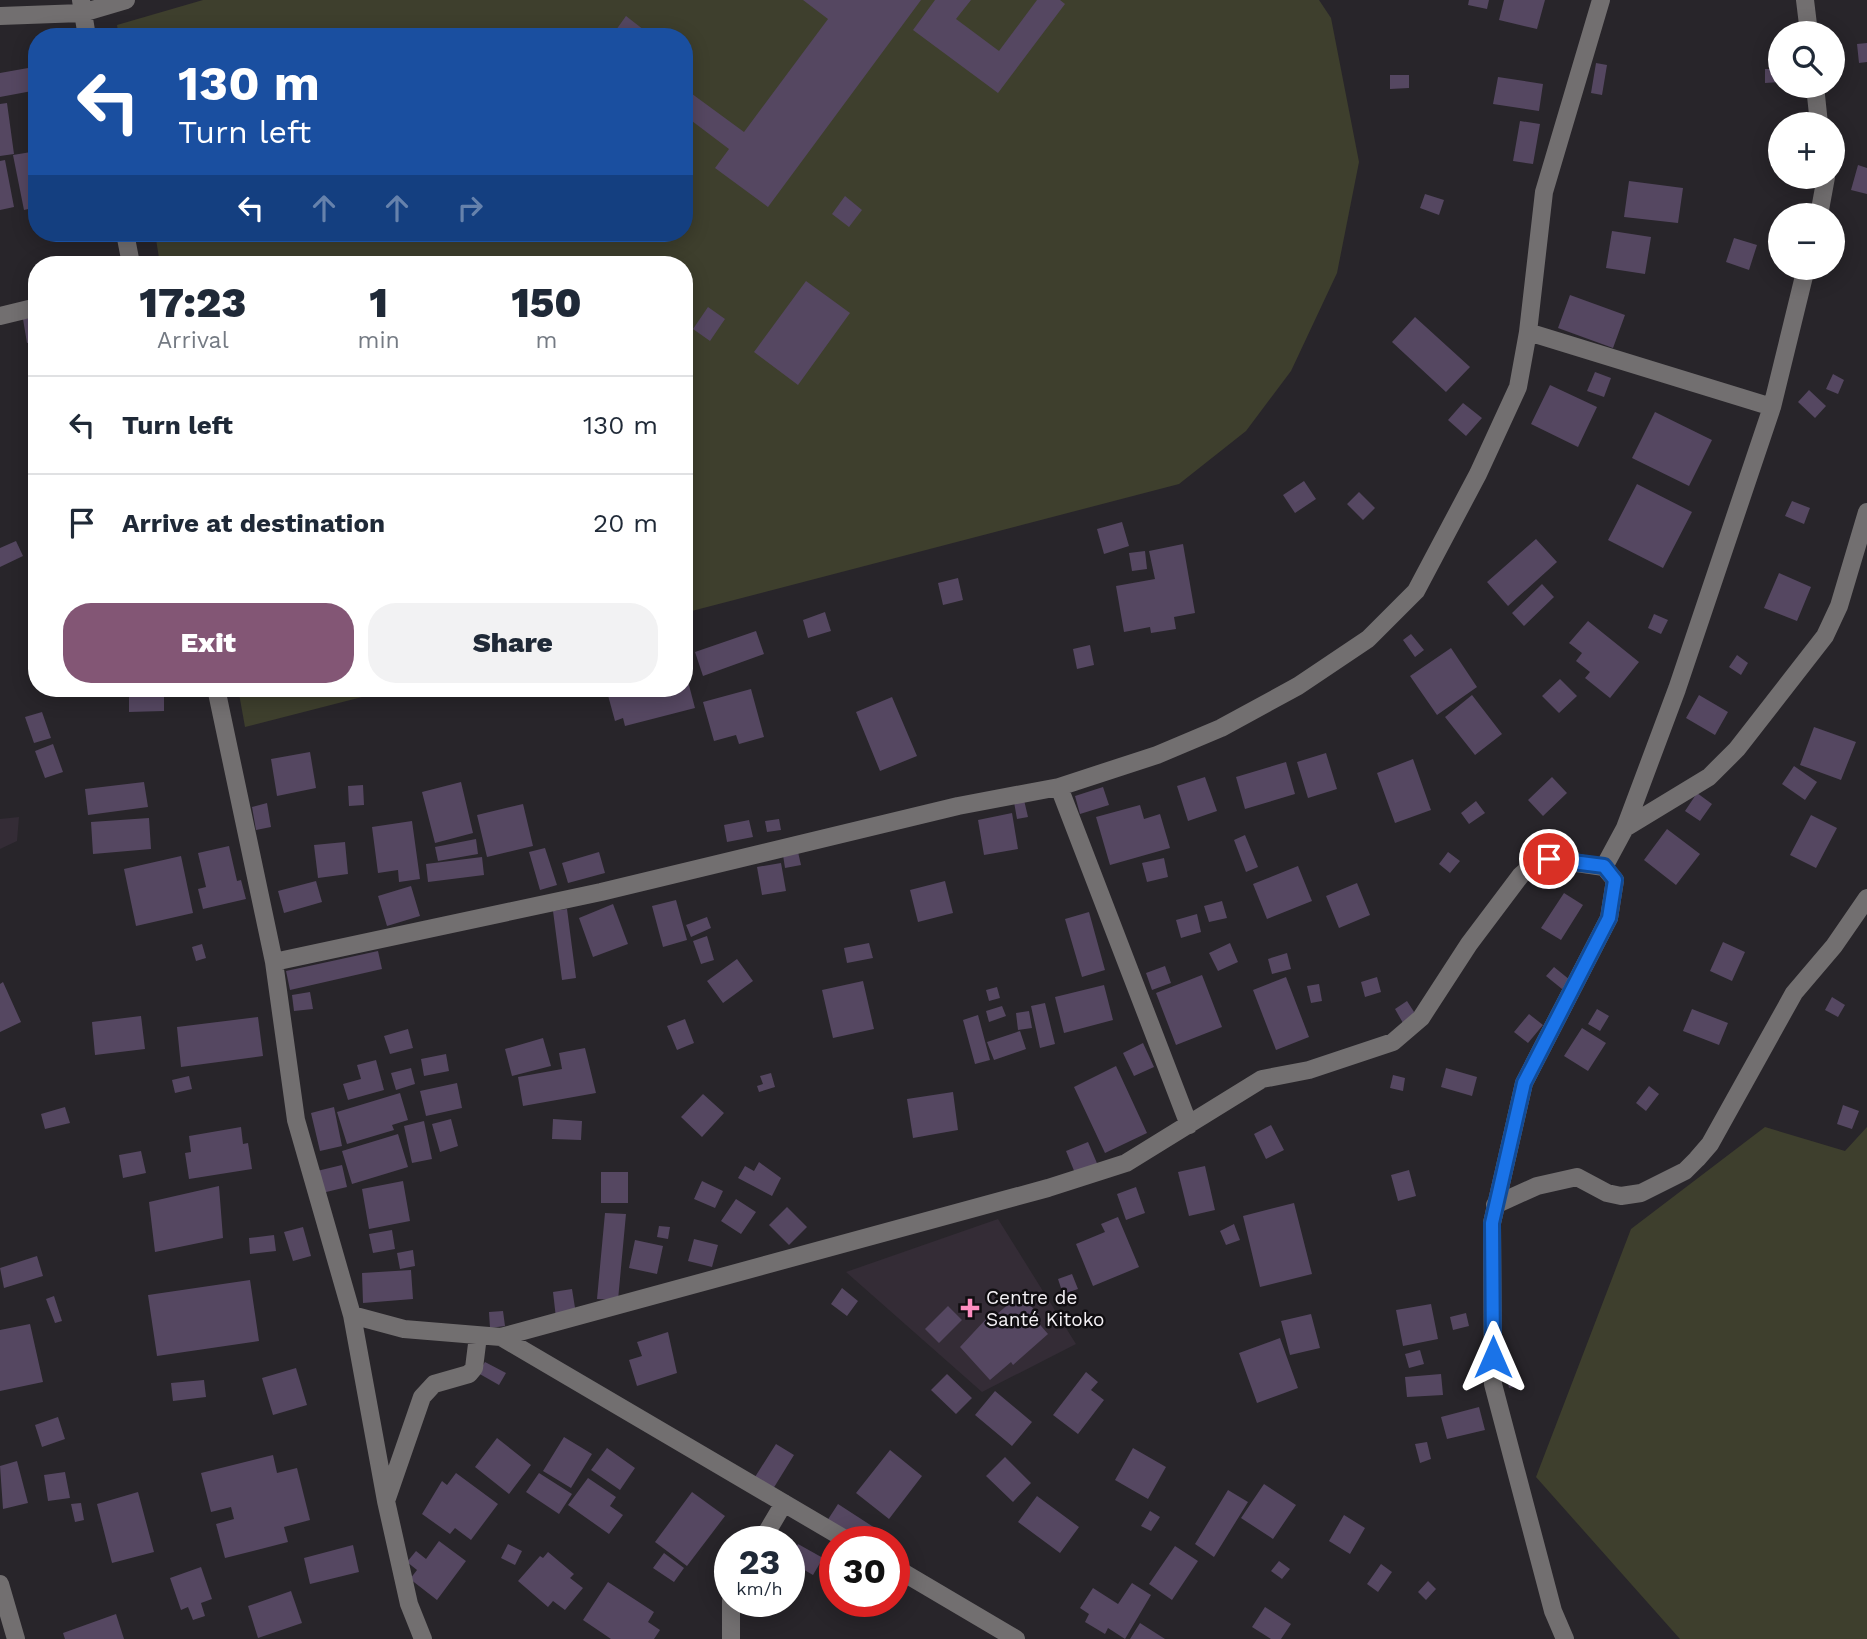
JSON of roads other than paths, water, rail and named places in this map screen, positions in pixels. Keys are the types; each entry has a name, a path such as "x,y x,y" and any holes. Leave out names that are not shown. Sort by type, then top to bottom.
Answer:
{"street":[{"path":"0,16 126,0"},
{"path":"274,962 601,892 958,806 1059,787 1157,755 1221,728 1298,686 1368,639 1416,592 1478,474 1518,387 1528,332 1544,192 1601,0"},
{"path":"1805,0 1808,21"},
{"path":"82,6 86,28"},
{"path":"1604,866 1625,828 1677,689 1772,407 1803,280"},
{"path":"0,316 28,309"},
{"path":"1528,332 1772,407"},
{"path":"1625,828 1709,777 1737,749 1825,636 1839,606 1867,512"},
{"path":"218,697 274,962 296,1120 352,1315 386,1501 409,1604 424,1639"},
{"path":"1059,787 1189,1125"},
{"path":"352,1315 404,1329 501,1337 1061,1184 1126,1163 1262,1079 1322,1066 1393,1042 1421,1018 1469,944 1521,875 1534,864 1549,859 1604,866 1615,880 1609,918 1524,1083 1492,1223 1493,1384 1553,1611 1565,1639"},
{"path":"1494,1205 1537,1186 1577,1177 1607,1193 1621,1196 1641,1193 1685,1171 1710,1144 1794,993 1834,946 1867,898"},
{"path":"386,1501 422,1396 434,1384 470,1374 474,1368 478,1336"},
{"path":"501,1337 823,1526"},
{"path":"770,1526 784,1503"},
{"path":"910,1576 1016,1639"},
{"path":"0,1584 16,1639"},
{"path":"731,1617 731,1639"}],"place":[{"name":"Centre de Santé Kitoko","path":"970,1308"}]}
